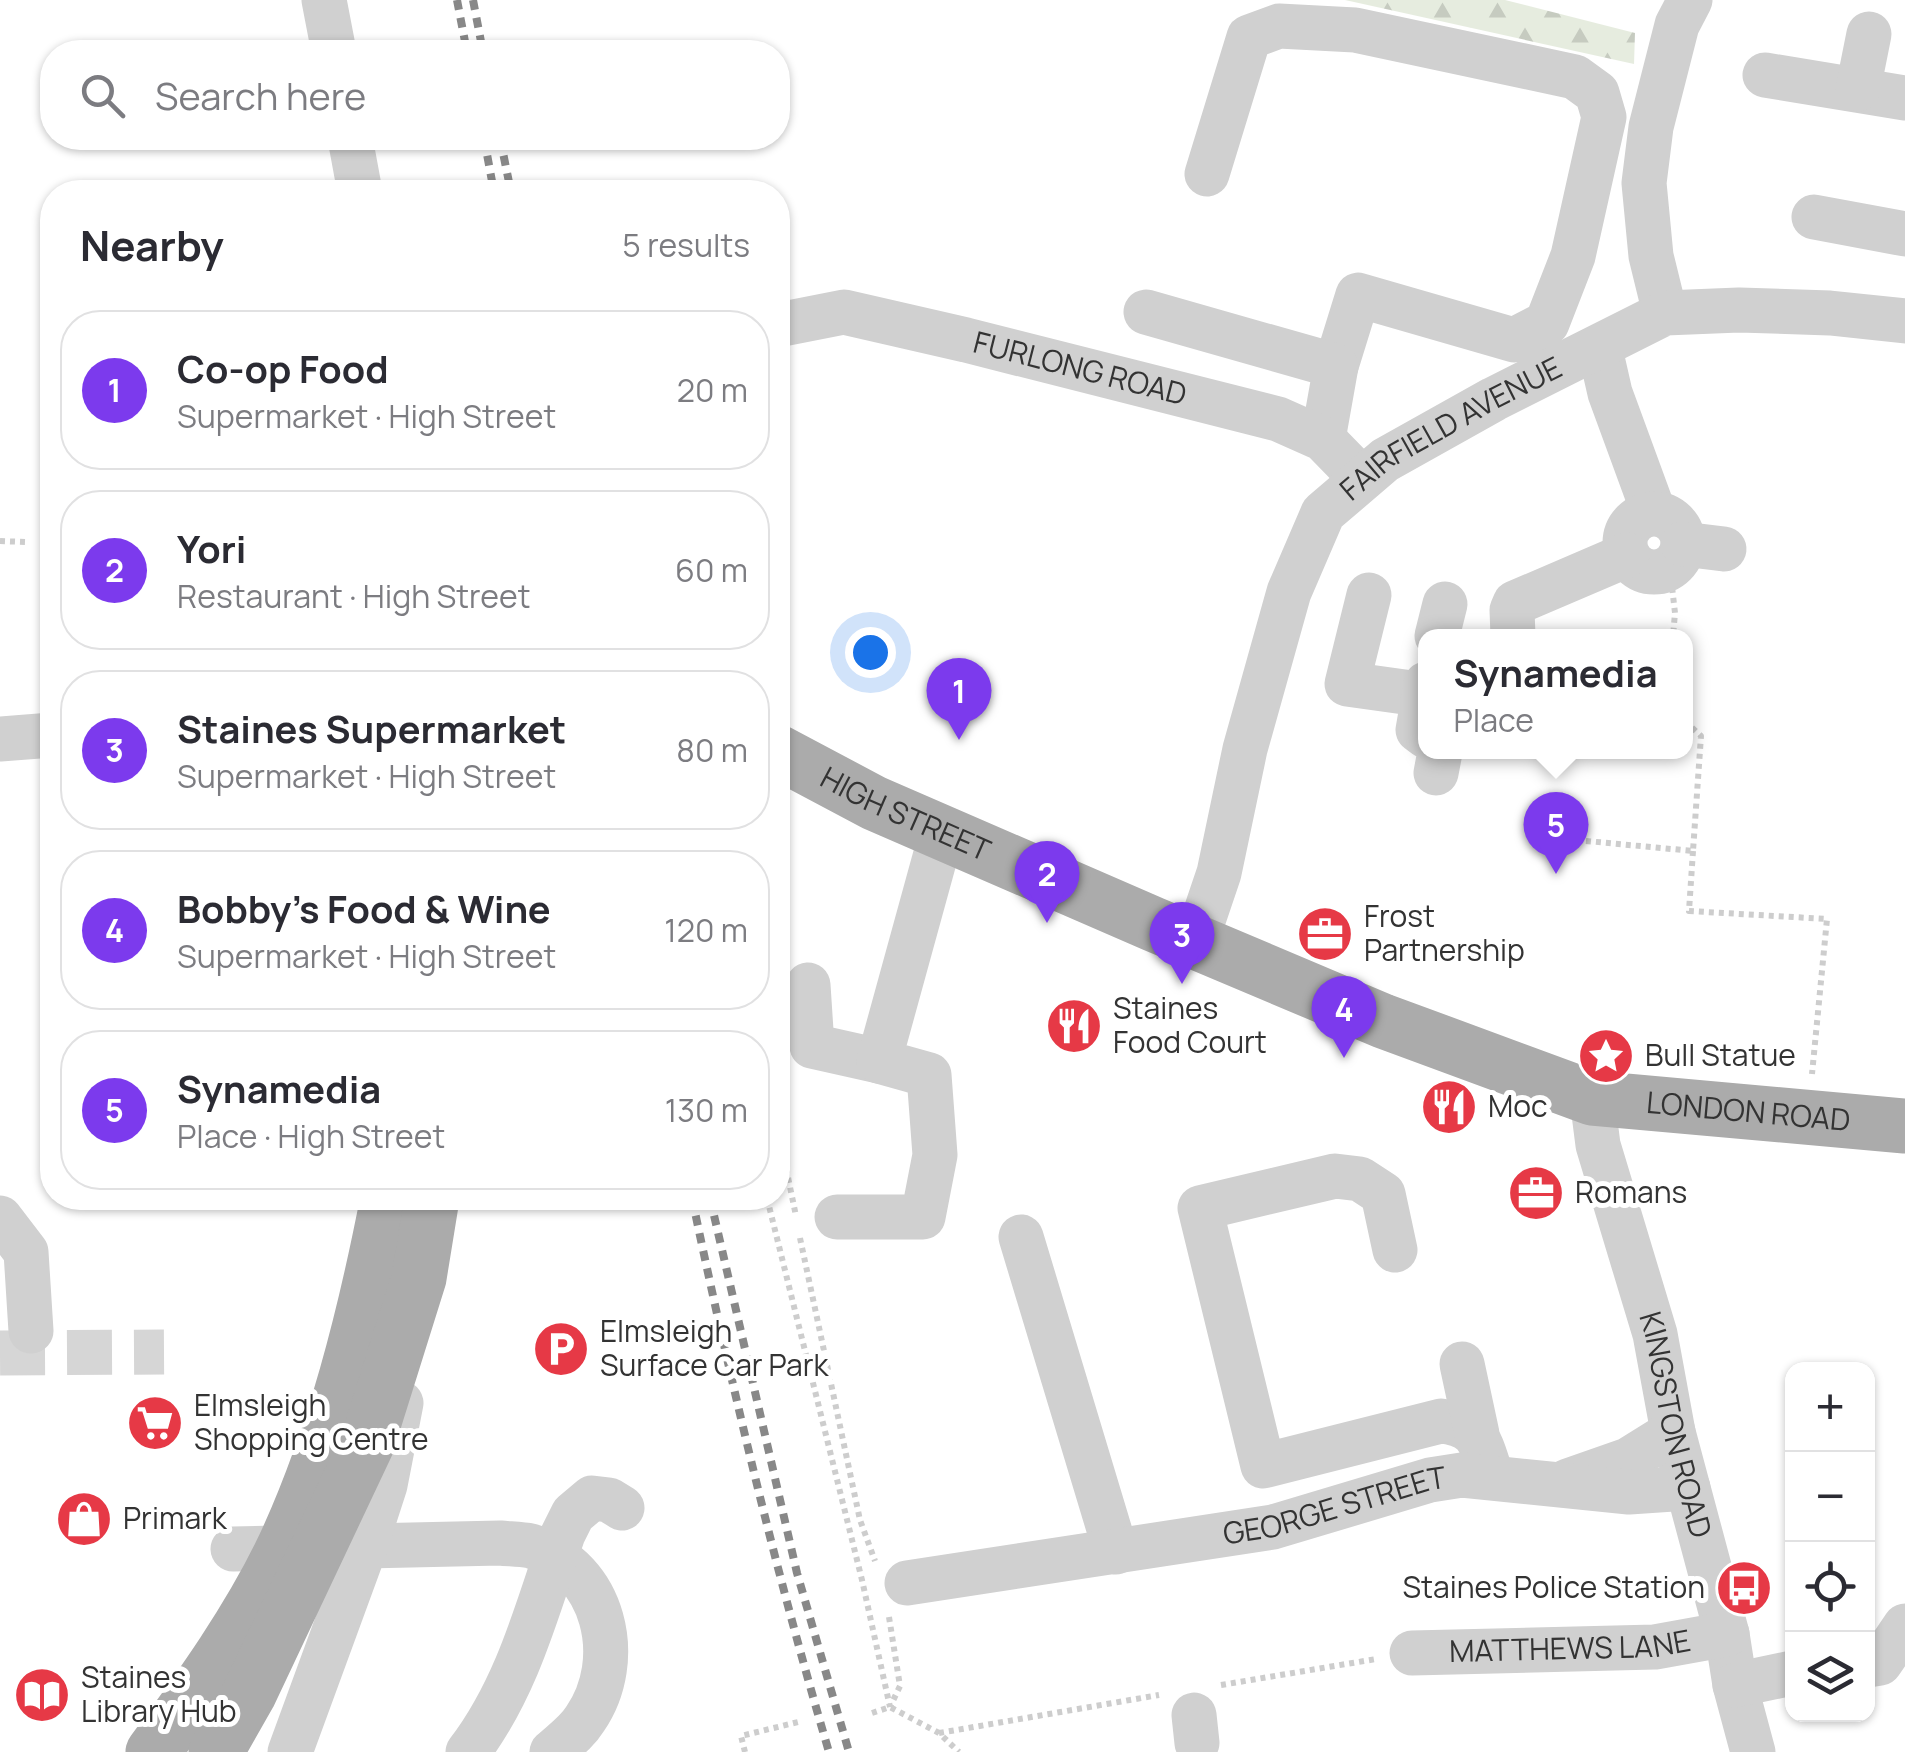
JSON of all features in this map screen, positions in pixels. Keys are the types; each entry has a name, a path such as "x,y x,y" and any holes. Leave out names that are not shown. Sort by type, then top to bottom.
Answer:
{"main road":[{"name":"HIGH STREET","path":"790,758 874,803 1196,941 1383,1020 1592,1098"},
{"name":"LONDON ROAD","path":"1592,1098 1905,1126"},
{"path":"153,1752 212,1671 283,1549 310,1485 354,1352 385,1210"},
{"path":"213,1751 250,1694 359,1461 419,1278 430,1210"}],"street":[{"path":"324,0 332,40"},
{"path":"1665,314 1651,256 1644,184 1651,127 1677,25 1690,0"},
{"path":"1207,174 1249,37 1279,26 1374,34 1575,77 1597,93 1604,117 1574,256 1547,323 1514,340 1358,296 1336,366 1323,438"},
{"path":"1858,90 1869,34"},
{"path":"1765,75 1905,98"},
{"path":"352,150 358,180"},
{"path":"1814,217 1905,234"},
{"name":"FAIRFIELD AVENUE","path":"1196,941 1219,873 1245,749 1289,592 1323,512 1384,460 1665,314 1739,310 1830,313 1905,321"},
{"name":"FURLONG ROAD","path":"790,322 844,312 1278,419 1323,438 1362,480"},
{"path":"1146,312 1336,366"},
{"path":"1600,349 1610,393 1683,543"},
{"path":"1512,629 1512,610 1516,604 1627,555 1624,546 1629,527 1636,520 1683,543"},
{"path":"1369,596 1347,684 1418,717"},
{"path":"0,739 40,736"},
{"path":"878,1062 942,832"},
{"path":"808,984 812,1046 930,1075 935,1155 923,1217 837,1217"},
{"name":"KINGSTON ROAD","path":"1592,1098 1598,1145 1655,1334 1673,1432 1727,1634 1735,1685 1753,1752"},
{"path":"1395,1250 1383,1194 1360,1179 1335,1176 1200,1208 1262,1466 1442,1422 1462,1424 1477,1434"},
{"path":"0,1218 26,1252 31,1331"},
{"path":"1022,1237 1116,1552"},
{"path":"290,1752 384,1484 412,1347 419,1278"},
{"path":"1462,1364 1477,1434 1492,1476"},
{"name":"GEORGE STREET","path":"1552,1486 1628,1460 1673,1432"},
{"name":"GEORGE STREET","path":"890,1585 1273,1527 1430,1480 1462,1475 1629,1492 1688,1488"},
{"path":"468,1752 491,1722 517,1669 573,1514 592,1498 608,1500 622,1508"},
{"path":"233,1549 500,1542 530,1546 556,1558 580,1578 597,1604 606,1636 606,1668 598,1696 584,1721 552,1752"},
{"path":"1875,1664 1880,1664 1905,1626"},
{"name":"MATTHEWS LANE","path":"1412,1653 1655,1647 1727,1634"},
{"path":"1735,1685 1785,1674"}],"path":[{"path":"0,541 25,542"},
{"path":"1674,629 1683,543"},
{"path":"1693,729 1701,736 1689,911 1827,919 1811,1085"},
{"path":"1576,840 1694,851"},
{"path":"790,1187 860,1520 890,1585 900,1686 890,1708"},
{"path":"770,1210 890,1708"},
{"path":"872,1714 890,1708 939,1732 959,1752"},
{"path":"745,1752 741,1736 798,1722"}],"green space":[{"path":"1345,0 1505,0 1635,33 1634,64"}],"tunnel":[{"path":"0,1353 164,1352"}],"railway":[{"path":"457,0 465,40"},
{"path":"473,0 481,40"},
{"path":"486,150 492,180"},
{"path":"502,150 509,180"},
{"path":"695,1210 755,1476 829,1752"},
{"path":"713,1210 797,1573 849,1752"}],"place":[{"name":"Co-op Food","path":"959,740"},
{"name":"Synamedia","path":"1556,874"},
{"name":"Yori","path":"1047,923"},
{"name":"Frost Partnership","path":"1325,934"},
{"name":"Staines Supermarket","path":"1182,984"},
{"name":"Staines Food Court","path":"1074,1026"},
{"name":"Bull Statue","path":"1606,1056"},
{"name":"Bobby's Food & Wine","path":"1344,1058"},
{"name":"Moc","path":"1449,1107"},
{"name":"Romans","path":"1536,1193"},
{"name":"Elmsleigh Surface Car Park","path":"561,1349"},
{"name":"Elmsleigh Shopping Centre","path":"155,1423"},
{"name":"Primark","path":"84,1519"},
{"name":"Staines Police Station","path":"1744,1588"},
{"name":"Staines Library Hub","path":"42,1695"}]}
